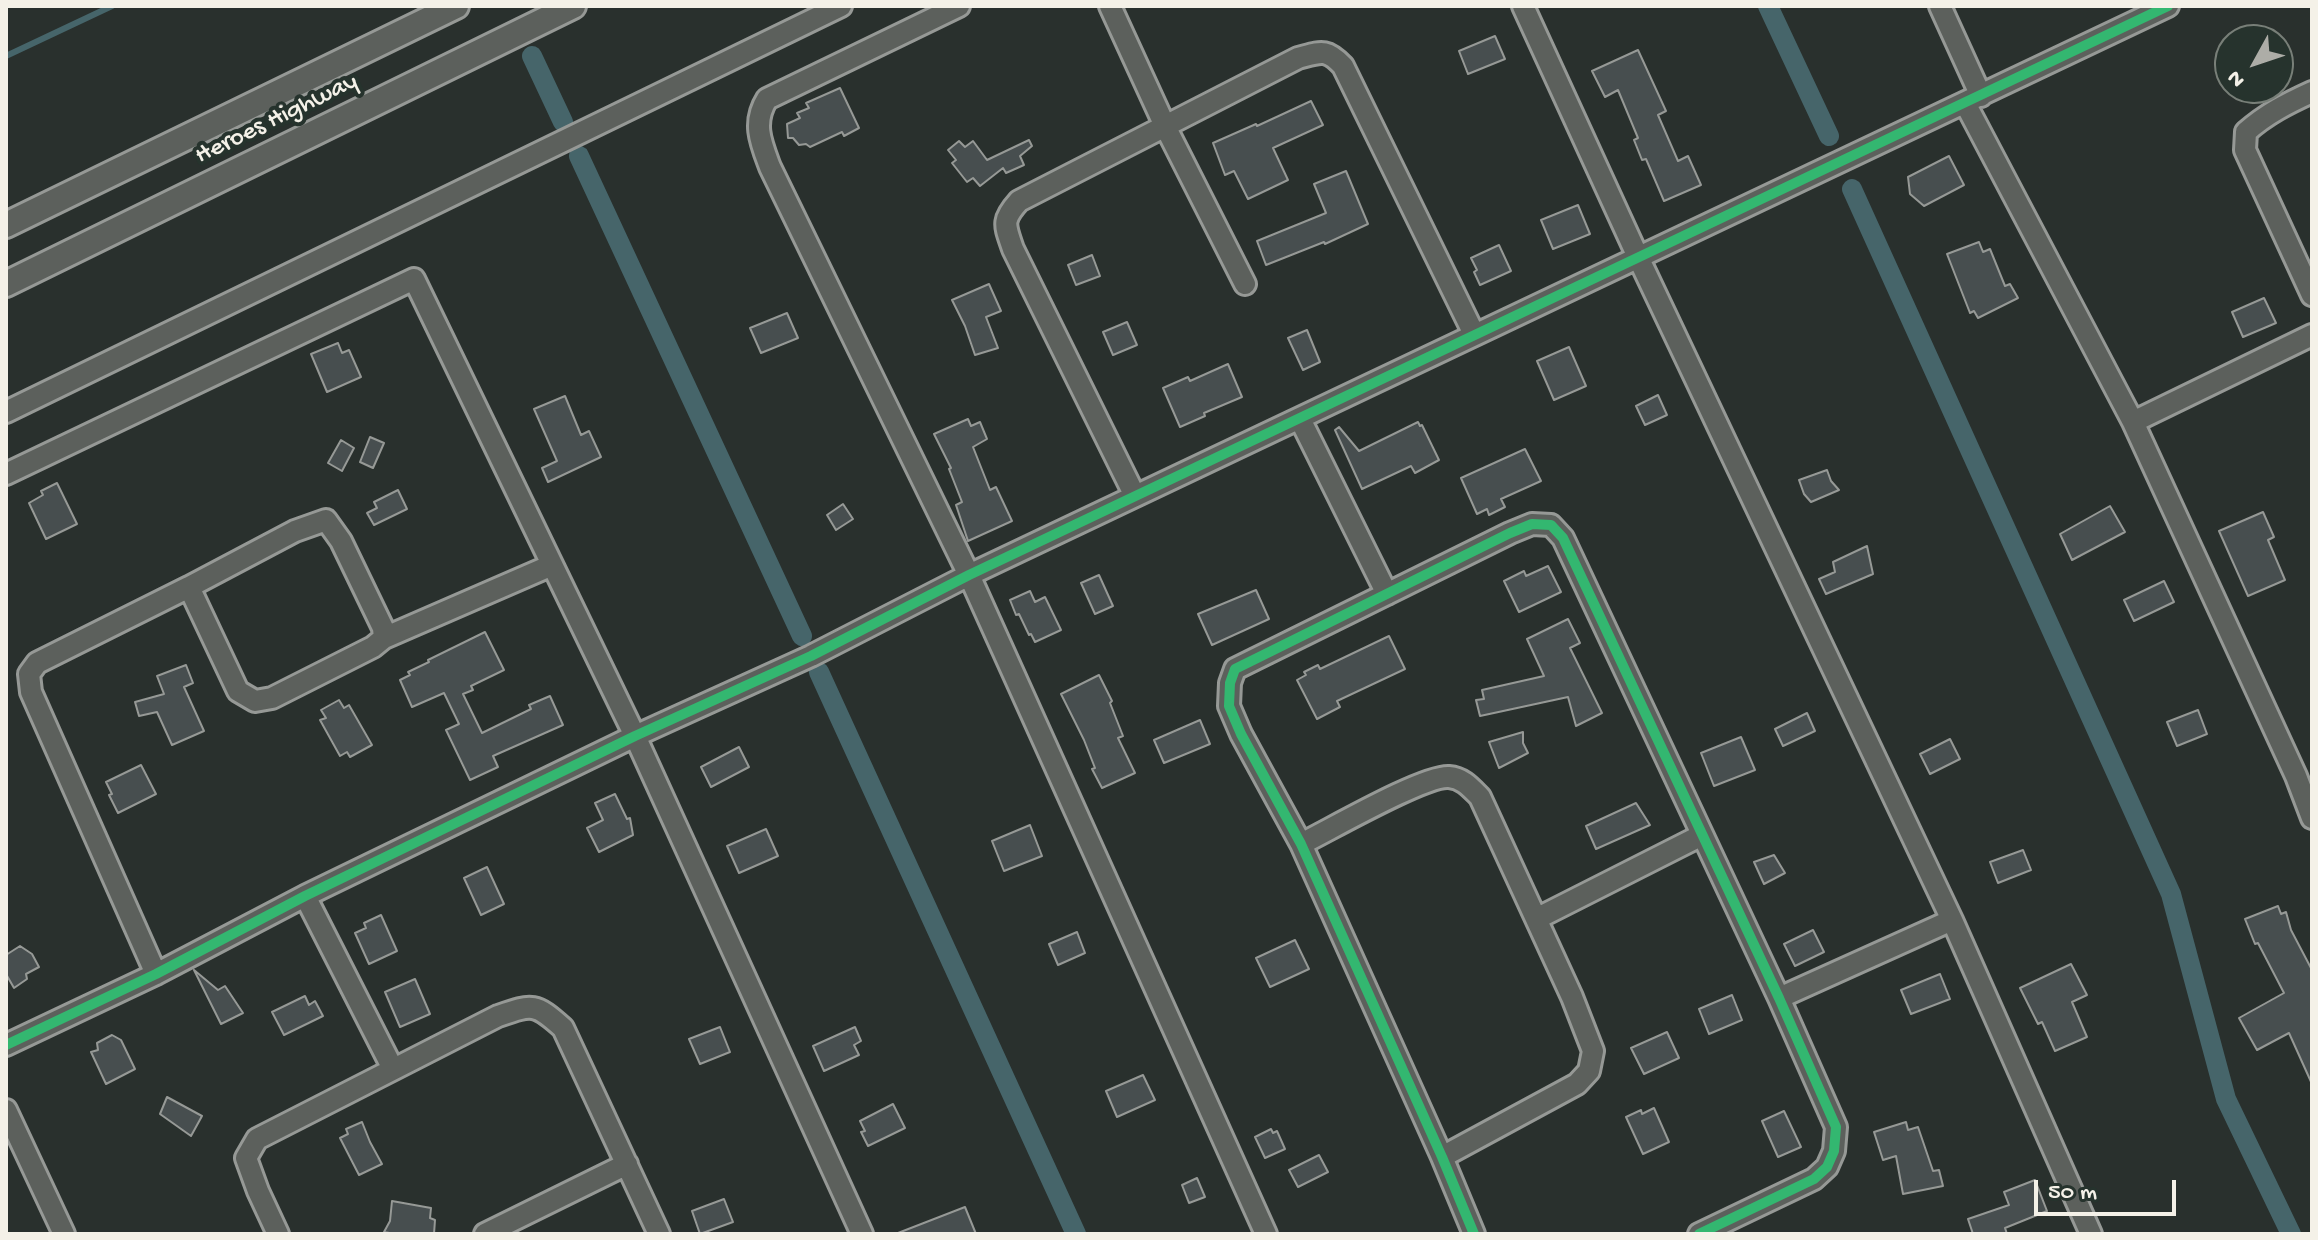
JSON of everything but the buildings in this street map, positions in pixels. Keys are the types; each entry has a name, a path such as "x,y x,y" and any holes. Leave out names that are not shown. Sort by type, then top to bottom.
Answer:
{"main road":[{"name":"Heroes Highway","path":"6,225 456,6"},
{"name":"Heroes Highway","path":"6,284 573,6"}],"street":[{"path":"6,412 841,6"},
{"path":"959,6 767,99 760,111 759,137 770,167 969,575 1266,1234"},
{"path":"1110,6 1165,126 1245,284"},
{"path":"1523,6 1638,257 1952,920 2091,1234"},
{"path":"1940,6 1973,100 2133,422 2296,776 2312,818"},
{"path":"6,1045 156,974 305,896 635,736 811,656 969,575 2168,6"},
{"path":"1135,496 1020,263 1005,226 1006,215 1019,201 1298,58 1322,52 1333,55 1343,66 1474,334"},
{"path":"2312,92 2258,121 2246,132 2245,150 2312,295"},
{"path":"6,474 414,279 635,736 861,1234"},
{"path":"2133,422 2312,335"},
{"path":"1300,419 1387,594"},
{"path":"156,974 31,692 29,674 37,663 295,531 326,520 341,541 383,628 384,638"},
{"path":"1474,1234 1301,844 1241,734 1229,706 1230,683 1235,669 1532,524 1551,525 1563,538 1779,998 1836,1127 1834,1151 1827,1167 1814,1179 1699,1234"},
{"path":"189,587 238,691 255,701 272,698 373,647 384,638 552,565"},
{"path":"1301,844 1434,780 1449,777 1465,782 1480,797 1572,997 1593,1051 1589,1071 1577,1084 1442,1157"},
{"path":"1536,919 1702,835"},
{"path":"305,896 393,1069"},
{"path":"1779,998 1952,920"},
{"path":"278,1234 246,1158 257,1139 498,1016 527,1006 544,1011 563,1028 659,1234"},
{"path":"6,1110 64,1234"},
{"path":"485,1234 627,1164"}],"waterway":[{"path":"6,56 112,6"},
{"path":"1768,6 1829,136"},
{"path":"532,56 563,122"},
{"path":"579,156 802,636"},
{"path":"1852,189 2171,894 2226,1099 2291,1234"},
{"path":"819,672 1076,1234"}],"cycle path":[{"path":"6,1045 156,974 305,896 635,736 811,656 969,575 2168,6"},
{"path":"1474,1234 1301,844 1241,734 1229,706 1230,683 1235,669 1532,524 1551,525 1563,538 1779,998 1836,1127 1834,1151 1827,1167 1814,1179 1699,1234"}]}
